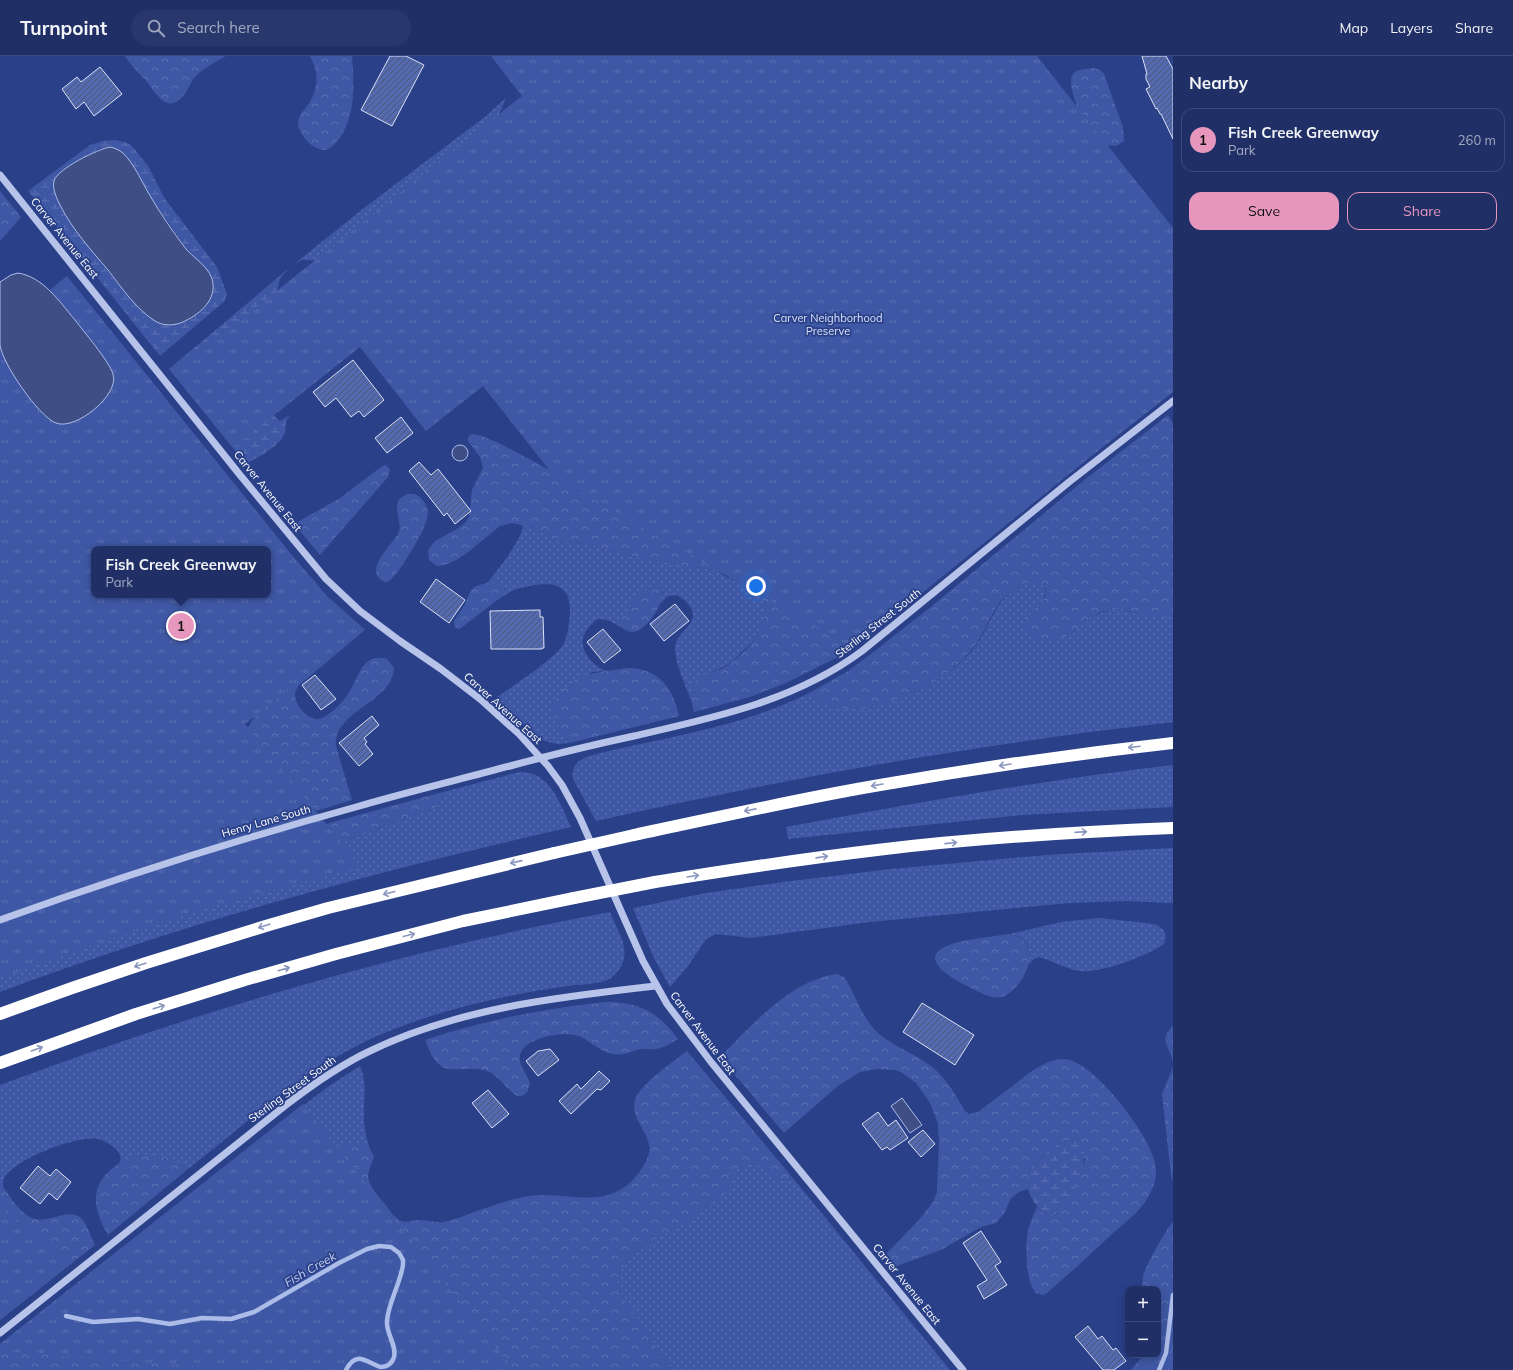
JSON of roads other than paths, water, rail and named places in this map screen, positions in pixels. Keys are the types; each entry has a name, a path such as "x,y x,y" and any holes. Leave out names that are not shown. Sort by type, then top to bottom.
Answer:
{"highway":[{"path":"0,1014 146,963 269,925 357,901 554,853 746,811 879,785 1021,762 1173,743"},
{"path":"0,1063 136,1014 245,980 336,954 463,921 574,898 655,882 729,870 877,850 1027,836 1173,828"}],"street":[{"name":"Carver Avenue East","path":"0,175 259,498 326,579 365,615 480,699 519,734 542,758 562,785 580,818 641,955 656,986 672,1011 700,1049 963,1370"},
{"name":"Sterling Street South","path":"542,758 744,709 789,692 822,676 862,651 1069,482 1173,401"},
{"name":"Henry Lane South","path":"0,920 76,893 216,847 355,807 542,758"},
{"name":"Sterling Street South","path":"0,1332 291,1101 335,1070 362,1054 390,1041 419,1031 489,1011 556,998 656,986"}],"waterway":[{"name":"Fish Creek","path":"66,1316 93,1322 138,1319 170,1324 202,1318 231,1319 254,1312 339,1263 367,1249 379,1246 391,1247 399,1253 403,1260 403,1265 387,1321 387,1326 395,1353 394,1357 389,1365 380,1367 366,1360 357,1359 354,1360 346,1370"},
{"name":"Fish Creek","path":"1159,1370 1166,1353 1173,1295"}],"place":[{"name":"Fish Creek Greenway","path":"181,626"}],"park label":[{"name":"Carver Neighborhood Preserve","path":"828,324"}]}
